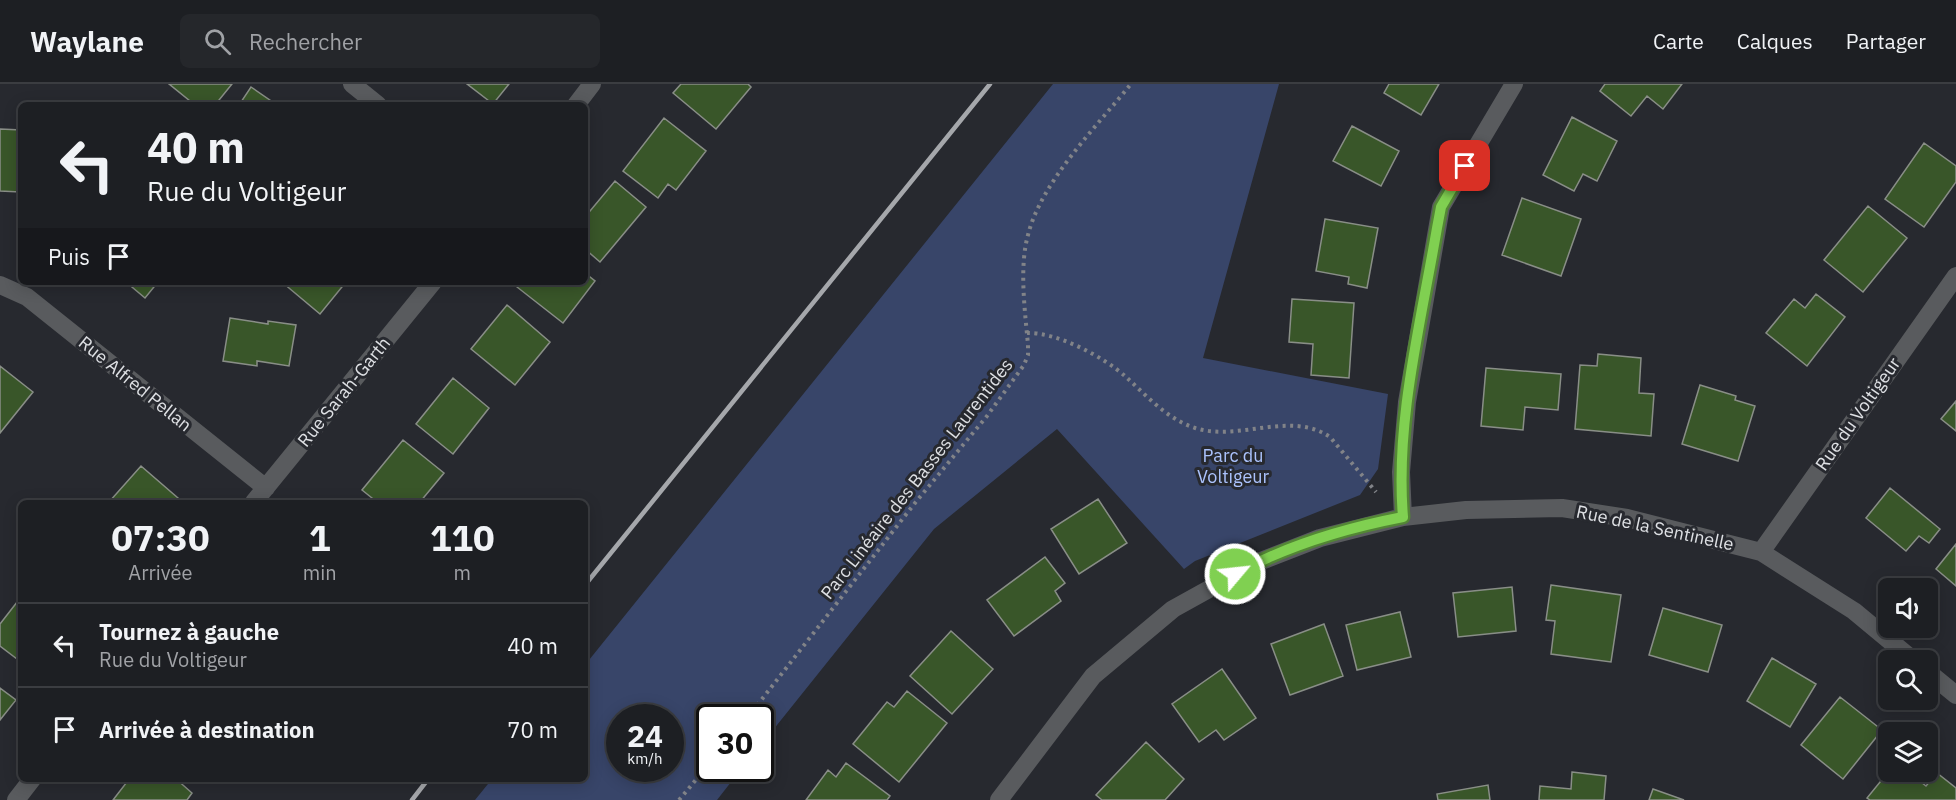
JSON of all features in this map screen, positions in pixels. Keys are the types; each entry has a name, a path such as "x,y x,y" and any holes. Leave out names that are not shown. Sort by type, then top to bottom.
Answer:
{"street":[{"path":"352,84 374,102"},
{"path":"578,102 592,84"},
{"path":"1403,517 1401,472 1407,402 1441,207 1514,84"},
{"name":"Rue du Voltigeur","path":"1761,552 1956,276"},
{"name":"Rue Alfred Pellan","path":"0,285 27,297 260,495"},
{"name":"Rue Sarah-Garth","path":"260,495 431,285"},
{"name":"Rue de la Sentinelle","path":"999,800 1093,676 1173,609 1256,563 1320,538 1403,517 1466,510 1562,508 1627,518 1761,552 1854,611 1901,650"},
{"path":"1938,680 1956,695"},
{"path":"16,800 30,782"}],"path":[{"name":"Parc Linéaire des Basses Laurentides","path":"758,704 1017,376 1028,355 1024,253 1034,217 1044,195 1059,173 1131,84"},
{"path":"1027,333 1058,337 1097,358 1123,374 1170,416 1196,429 1225,432 1296,426 1310,427 1334,442 1370,487"},
{"path":"679,800 696,780"}],"green space":[{"name":"Parc du Voltigeur","path":"1053,84 1279,84 1203,358 1388,394 1378,469 1360,495 1195,561 1184,569 1057,429 934,529 774,729 774,704 696,704 696,782 731,782 717,800 475,800 490,782 588,782 588,661"}],"building":[{"path":"169,84 232,84 217,102 191,102"},
{"path":"467,84 509,84 495,102 490,102"},
{"path":"681,84 748,84 751,87 716,129 673,93"},
{"path":"1389,84 1439,84 1421,115 1384,93"},
{"path":"1605,84 1682,84 1663,109 1647,96 1631,116 1600,91"},
{"path":"251,87 273,102 241,102"},
{"path":"1572,117 1617,141 1597,181 1583,174 1574,191 1543,175"},
{"path":"664,118 706,151 676,190 668,184 658,198 623,171"},
{"path":"1352,126 1399,151 1381,186 1333,161"},
{"path":"0,129 18,130 18,192 0,191"},
{"path":"1924,143 1956,166 1956,182 1924,227 1885,199"},
{"path":"615,181 646,207 600,262 588,252 588,213"},
{"path":"1522,198 1581,219 1561,276 1502,255"},
{"path":"1868,206 1907,238 1863,292 1824,260"},
{"path":"1325,219 1378,228 1367,288 1348,284 1349,277 1316,271"},
{"path":"588,275 595,281 563,323 517,287 519,285 588,285"},
{"path":"130,285 156,285 145,298"},
{"path":"285,285 344,285 320,314"},
{"path":"1816,294 1845,317 1807,366 1766,333 1794,299 1805,308"},
{"path":"1292,299 1354,303 1349,378 1311,375 1313,344 1289,342"},
{"path":"507,305 550,342 515,385 471,349"},
{"path":"230,318 268,324 268,321 296,325 289,366 257,361 257,366 223,361"},
{"path":"1598,354 1641,358 1639,393 1654,394 1651,436 1575,429 1580,365 1597,366"},
{"path":"0,366 33,392 0,433"},
{"path":"1486,368 1561,374 1558,410 1525,407 1523,430 1481,426"},
{"path":"453,378 489,408 453,454 416,424"},
{"path":"1700,385 1736,396 1735,400 1755,406 1738,461 1682,444"},
{"path":"1956,401 1956,431 1941,419"},
{"path":"403,440 444,473 422,500 374,500 362,490"},
{"path":"141,466 178,498 176,500 111,500"},
{"path":"1890,488 1940,529 1929,543 1919,536 1906,551 1866,518"},
{"path":"1098,499 1127,543 1079,574 1051,529"},
{"path":"1956,544 1956,586 1936,569"},
{"path":"1045,557 1065,583 1055,591 1061,601 1014,636 987,600"},
{"path":"1551,585 1621,595 1611,662 1551,654 1555,621 1546,620"},
{"path":"1512,587 1516,631 1458,637 1453,593"},
{"path":"18,601 18,660 0,646 0,624"},
{"path":"1663,608 1722,625 1708,672 1649,655"},
{"path":"1400,612 1411,657 1357,670 1346,625"},
{"path":"1324,624 1343,676 1290,695 1271,644"},
{"path":"951,631 993,669 952,714 910,676"},
{"path":"1772,658 1816,684 1790,727 1747,701"},
{"path":"1222,669 1256,718 1224,740 1216,730 1199,742 1172,704"},
{"path":"0,688 16,700 0,720"},
{"path":"907,691 947,723 899,782 853,744 887,702 894,707"},
{"path":"1840,697 1878,727 1878,735 1843,779 1801,745"},
{"path":"1146,742 1184,779 1165,800 1102,800 1096,795"},
{"path":"846,763 890,796 887,800 806,800 828,770 836,777"},
{"path":"1572,772 1606,776 1604,800 1539,800 1540,786 1571,789"},
{"path":"1938,774 1956,788 1956,800 1870,800 1867,798 1880,782 1921,782 1926,786 1929,782 1938,782"},
{"path":"127,782 180,782 192,793 187,800 113,800"},
{"path":"1488,785 1490,800 1438,800 1437,794"},
{"path":"1653,789 1684,800 1649,800"}],"railway":[{"path":"588,581 990,84"},
{"path":"412,800 426,782"}],"route":[{"path":"1235,574 1256,563 1320,538 1403,517 1401,472 1407,402 1437,228 1441,207 1465,166"}]}
